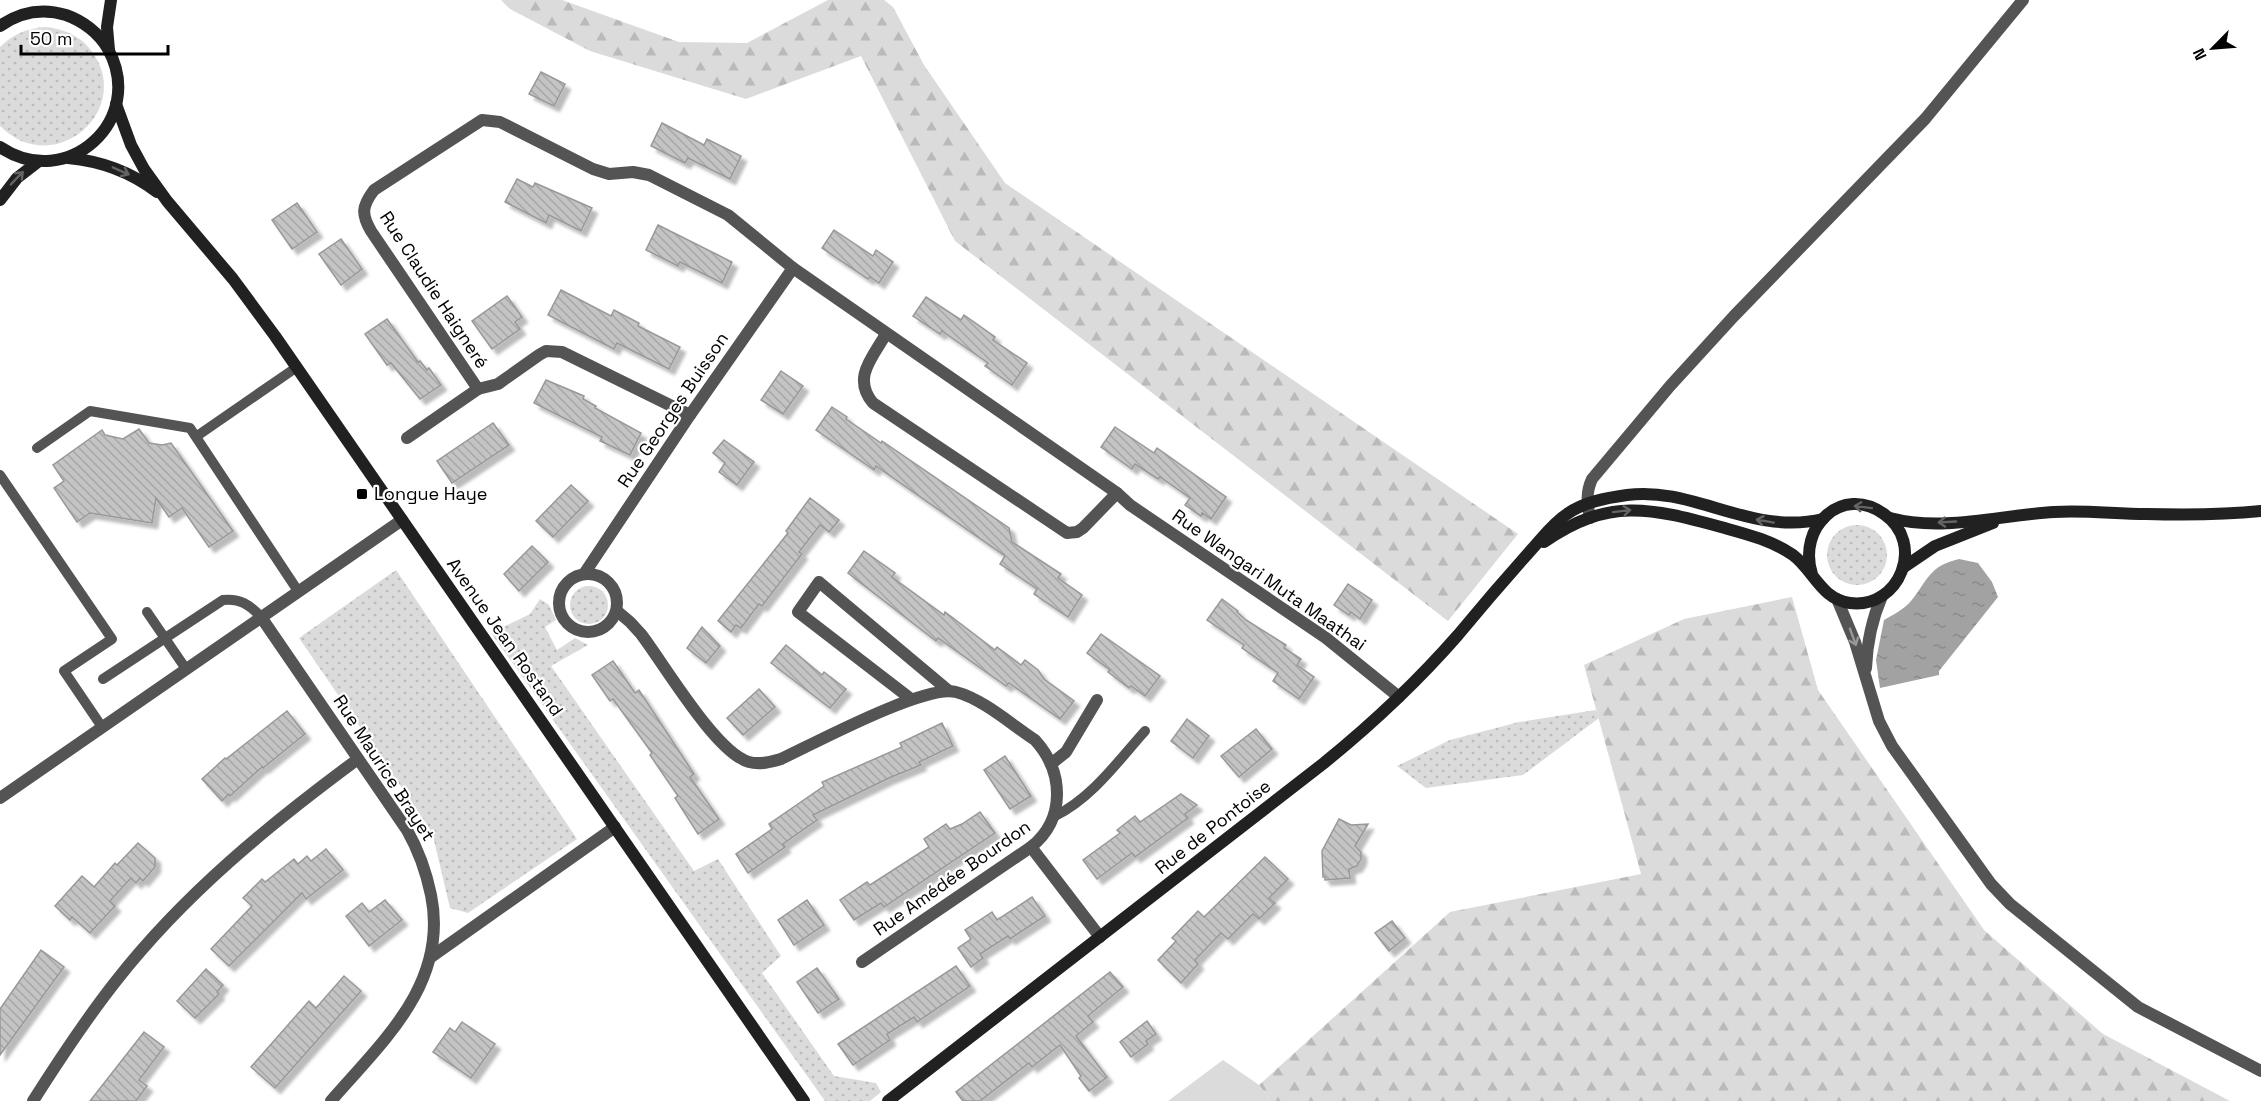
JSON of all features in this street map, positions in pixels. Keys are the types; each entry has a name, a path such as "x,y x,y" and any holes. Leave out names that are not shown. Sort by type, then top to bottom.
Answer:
{"street":[{"path":"42,12 55,0"},
{"path":"0,147 19,157 39,161 68,158 97,140 109,123 116,104 118,77 109,51 107,27 111,0"},
{"path":"1590,518 1587,504 1588,487 1670,386 1734,316 1925,119 2023,0"},
{"path":"0,26 6,19 42,12 62,14 81,22 97,34 109,51"},
{"name":"Avenue Jean Rostand","path":"116,104 137,157 167,201 240,288 297,367 804,1101"},
{"name":"Rue Claudie Haigneré","path":"478,389 371,231 364,209 365,202 374,190 482,120 500,122 601,172 649,175 728,215 793,268"},
{"name":"Avenue Jean Rostand","path":"68,158 90,160 121,171 142,182 167,201"},
{"path":"0,200 17,178 39,161"},
{"name":"Rue Wangari Muta Maathai","path":"793,268 1117,493 1130,505 1326,638 1399,697"},
{"name":"Rue Georges Buisson","path":"617,611 608,625 594,632 578,631 565,621 559,606 562,590 569,581 584,574 690,415 793,268"},
{"path":"886,334 865,370 863,378 865,392 873,403 1067,533 1077,532 1083,528 1117,493"},
{"path":"407,438 478,389 498,384 538,355 554,350 690,415"},
{"name":"Rue de Pontoise","path":"888,1101 1324,763 1373,722 1442,653 1558,520 1587,504 1630,494 1670,497 1778,523 1798,523 1822,519"},
{"path":"1531,551 1564,529 1590,518 1625,510 1668,513 1765,541 1796,557 1820,586 1837,599 1860,603 1882,596 1894,586 1904,567 1905,544 1890,518 1878,510 1856,505 1841,507 1822,519 1814,531 1808,545 1808,560 1812,574"},
{"path":"1890,518 1933,523 2056,512 2170,515 2261,511"},
{"path":"1904,567 1935,546 2005,518"},
{"path":"0,798 402,520"},
{"path":"584,574 601,577 611,584 617,600 617,611 630,622 653,650 715,737 733,755 750,763 760,764 781,759 911,699 949,691"},
{"path":"911,699 798,612 819,582 949,691 978,702 1035,740 1052,764 1056,782 1055,816"},
{"path":"1866,675 1871,629 1882,596"},
{"path":"1837,599 1866,675 1879,721 1892,746 1991,884 2001,895 2138,1007 2261,1071"},
{"name":"Rue Maurice Brayet","path":"261,617 407,830 421,855 434,909 431,957 420,988 403,1017 331,1101"},
{"path":"1052,764 1066,752 1097,700"},
{"path":"33,1101 103,998 164,926 271,825 358,759"},
{"name":"Rue Amédée Bourdon","path":"862,962 1031,847 1046,834 1055,816"},
{"path":"431,957 615,827"},
{"path":"1031,847 1100,937"}],"lane":[{"path":"196,436 297,367"},
{"path":"37,448 90,411 190,428 298,591"},
{"path":"0,475 112,639 64,671 102,727"},
{"path":"103,679 223,600 239,600 254,609 261,617"},
{"path":"147,612 186,669"},
{"path":"1055,816 1070,809 1086,796 1145,731"}],"green space":[{"path":"501,0 562,0 679,42 747,43 828,0 884,0 893,7 924,65 1005,183 1518,534 1448,621 955,241 861,56 746,99 590,51 510,9"},
{"path":"46,27 70,34 90,49 102,72 104,94 97,114 83,130 65,141 44,145 22,141 0,126 0,47 21,32"},
{"path":"1857,525 1874,530 1882,538 1887,555 1882,572 1874,580 1857,585 1840,580 1832,572 1827,555 1832,538 1840,530"},
{"path":"396,570 577,839 468,913 450,908 432,832 299,638"},
{"path":"589,586 603,591 608,605 603,619 589,624 575,619 570,605 575,591"},
{"path":"1792,597 1818,690 1984,930 2103,1034 2230,1101 1271,1101 1259,1085 1450,912 1641,874 1584,665 1684,619"},
{"path":"540,599 549,605 556,620 545,627 557,650 575,638 588,645 551,666 694,871 718,859 781,956 762,973 834,1076 876,1083 881,1092 870,1101 825,1101 491,633 530,614"},
{"path":"1596,710 1599,718 1523,775 1426,788 1397,766 1450,740 1519,722"},
{"path":"1223,1060 1259,1085 1271,1101 1168,1101"}],"water":[{"path":"1959,559 1978,563 1992,582 1998,597 1939,671 1939,675 1880,688 1876,660 1884,620 1908,604 1935,570"}],"building":[{"path":"541,72 565,84 554,106 529,94"},
{"path":"662,123 704,145 707,139 741,156 730,179 688,158 685,163 651,146"},
{"path":"517,179 533,187 535,183 592,208 581,231 549,215 546,223 505,202"},
{"path":"297,203 317,232 292,249 272,220"},
{"path":"658,225 732,262 722,283 680,262 678,266 646,250"},
{"path":"834,230 873,256 876,250 893,262 879,283 870,277 868,279 822,248"},
{"path":"341,239 362,269 341,285 319,254"},
{"path":"561,290 611,316 614,310 639,323 638,326 680,347 669,369 617,343 614,349 548,315"},
{"path":"507,296 522,317 515,322 520,329 492,349 472,321"},
{"path":"926,297 961,320 964,315 995,337 993,340 1027,363 1012,385 985,366 988,363 942,331 940,334 913,316"},
{"path":"387,319 418,362 420,361 427,370 429,368 441,385 420,399 391,363 387,365 365,334"},
{"path":"781,371 803,386 783,414 761,400"},
{"path":"546,380 584,396 583,399 596,406 595,408 641,433 630,455 600,441 602,437 534,403"},
{"path":"832,407 881,443 882,441 1009,528 1012,542 1061,574 1058,578 1082,595 1068,617 1034,594 1037,589 1000,564 1005,556 876,466 874,470 816,430"},
{"path":"493,423 509,445 452,483 437,461"},
{"path":"1115,427 1154,453 1157,448 1226,497 1211,519 1202,513 1201,516 1185,505 1190,498 1160,477 1158,479 1135,464 1132,469 1101,447"},
{"path":"139,429 149,443 162,445 171,443 233,531 209,547 182,508 169,517 156,498 152,523 90,513 77,522 54,488 64,481 53,465 102,430 105,435 123,439"},
{"path":"724,440 754,462 737,485 719,472 725,463 713,453"},
{"path":"571,485 588,501 553,537 536,521"},
{"path":"810,498 839,520 829,532 820,525 799,552 802,554 762,606 759,604 741,628 736,625 731,632 718,621 788,533 786,531"},
{"path":"532,546 548,562 519,591 504,574"},
{"path":"864,551 895,573 892,577 944,615 945,612 995,650 997,647 1021,665 1025,660 1038,670 1044,679 1074,701 1060,719 1009,683 1006,686 938,638 936,641 848,573"},
{"path":"1348,584 1372,600 1360,619 1351,612 1349,615 1334,605"},
{"path":"1222,599 1246,620 1286,645 1284,648 1301,659 1297,665 1314,677 1299,699 1273,681 1278,673 1242,648 1244,645 1207,620"},
{"path":"702,627 720,646 706,663 687,648"},
{"path":"1101,634 1160,676 1145,696 1131,686 1129,688 1087,653"},
{"path":"786,645 822,675 824,672 846,689 830,708 771,663"},
{"path":"613,661 635,693 639,690 694,774 690,777 719,819 698,834 675,798 678,796 650,755 652,753 613,699 610,701 592,675"},
{"path":"759,689 775,707 743,735 727,718"},
{"path":"287,711 305,734 222,801 202,779 225,758"},
{"path":"1187,719 1209,736 1193,758 1171,741"},
{"path":"942,723 953,746 919,762 921,765 813,815 817,820 783,844 785,847 748,873 736,854 772,829 769,824 824,786 822,782 902,747 900,743"},
{"path":"1256,729 1272,749 1239,777 1221,756"},
{"path":"1005,756 1031,796 1010,809 984,770"},
{"path":"1181,794 1197,805 1185,814 1188,818 1135,857 1132,853 1097,879 1083,860 1120,833 1117,830 1135,816 1140,822"},
{"path":"980,812 995,833 884,907 881,903 854,920 840,900 867,882 870,885 929,847 924,839 946,824 950,829"},
{"path":"1339,819 1351,825 1368,824 1355,846 1361,852 1361,859 1357,866 1349,869 1350,878 1325,880 1322,851"},
{"path":"138,843 155,858 155,867 143,881 140,878 136,883 131,878 110,901 115,906 90,933 72,917 70,920 55,906 82,876 94,887 115,863 117,865"},
{"path":"326,849 343,870 306,899 302,893 229,966 211,949 252,906 243,898 262,879 265,882 294,859 298,864 307,856 311,861"},
{"path":"1265,857 1288,879 1269,898 1275,903 1259,919 1253,914 1228,939 1221,933 1195,960 1198,964 1181,983 1158,960 1176,941 1172,938 1198,911 1204,917"},
{"path":"1032,897 1045,916 1010,939 1008,936 980,954 983,958 971,967 958,948 971,939 965,930 992,912 997,920"},
{"path":"385,900 402,920 369,946 346,916 362,903 369,912"},
{"path":"807,900 824,925 794,945 778,920"},
{"path":"1392,921 1405,938 1389,951 1375,933"},
{"path":"41,950 64,967 0,1055 0,1009"},
{"path":"956,966 970,986 917,1022 914,1017 887,1034 890,1040 853,1065 838,1044"},
{"path":"817,968 839,999 818,1013 797,982"},
{"path":"206,969 223,985 217,992 219,994 195,1018 177,1001"},
{"path":"1110,972 1123,987 1088,1016 1093,1022 1076,1036 1107,1077 1089,1091 1060,1045 1032,1067 1029,1063 980,1101 963,1101 956,1092"},
{"path":"344,976 361,991 275,1088 251,1067 309,1001 316,1008"},
{"path":"1147,1021 1156,1034 1146,1041 1148,1044 1131,1057 1120,1042"},
{"path":"462,1022 495,1044 471,1078 433,1052 450,1028 455,1032"},
{"path":"144,1032 164,1047 139,1080 147,1086 136,1101 90,1101"}],"place":[{"name":"Longue Haye","path":"362,494"}]}
